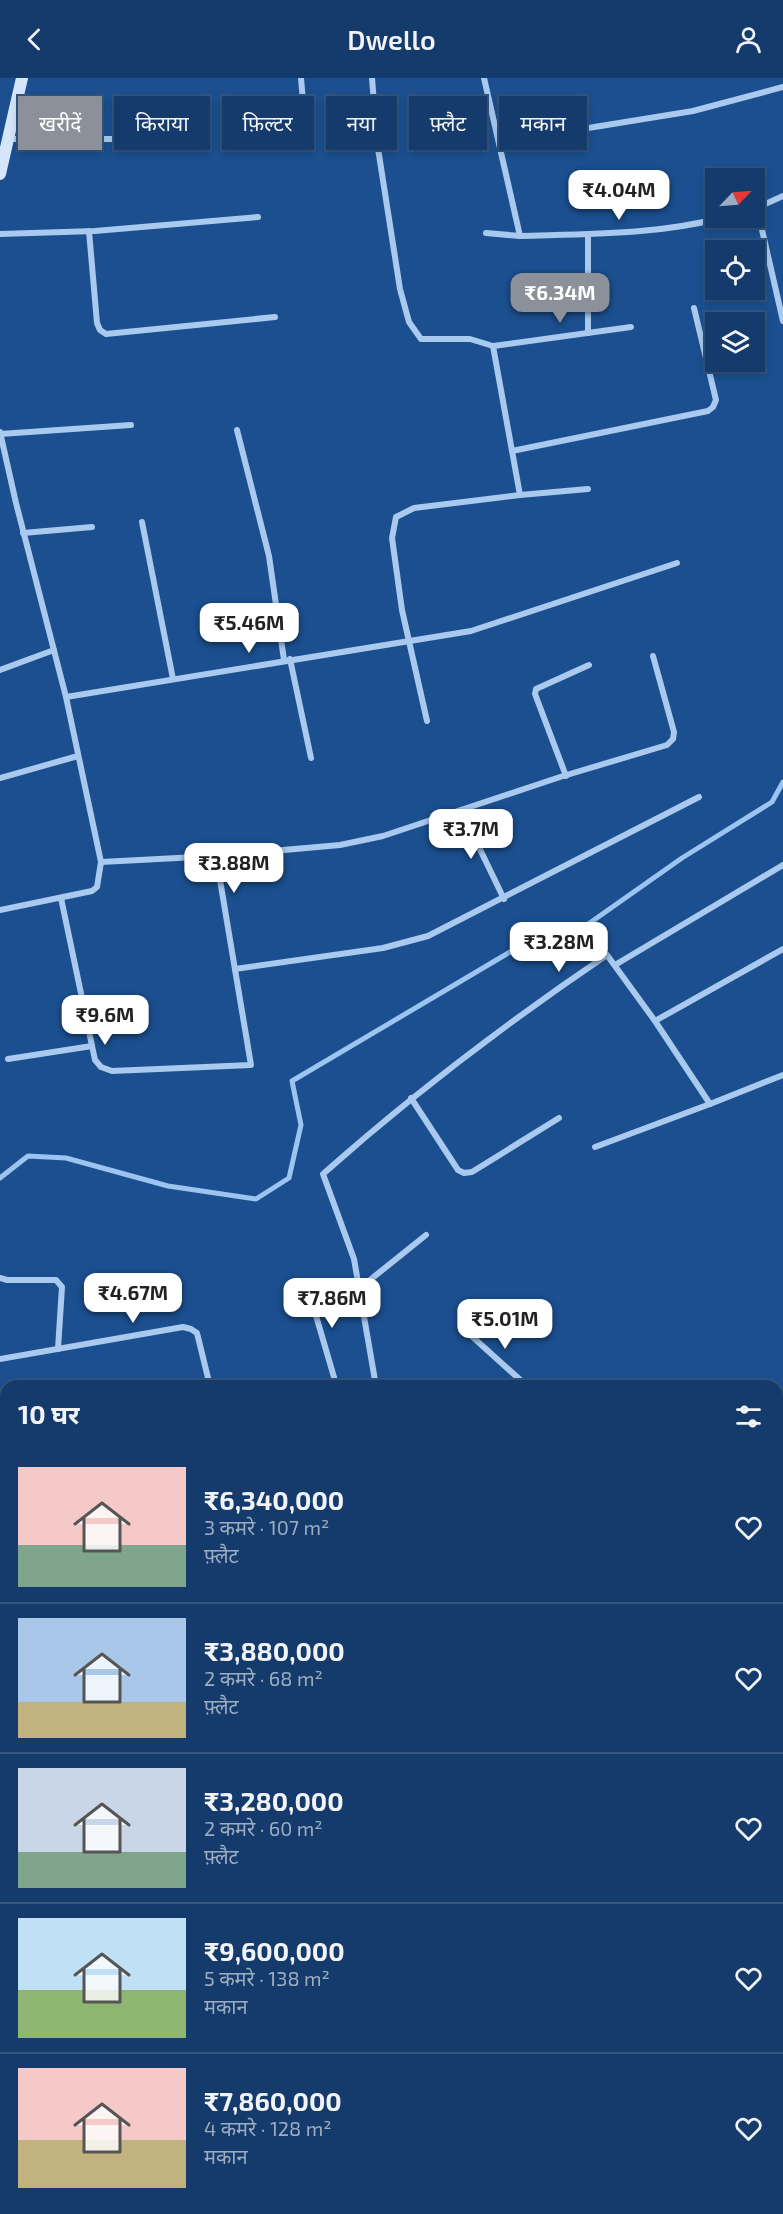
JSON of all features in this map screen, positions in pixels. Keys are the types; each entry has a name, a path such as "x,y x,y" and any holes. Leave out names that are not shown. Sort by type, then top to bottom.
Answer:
{"street":[{"path":"0,174 22,78"},
{"path":"301,78 303,96"},
{"path":"372,78 377,142 400,289 409,322 422,339 470,339 493,346 631,327"},
{"path":"484,78 520,236"},
{"path":"587,128 693,111 783,87"},
{"path":"8,139 114,139"},
{"path":"765,204 783,196"},
{"path":"0,234 89,231 258,217"},
{"path":"486,233 520,236 636,232 705,221"},
{"path":"760,228 783,321"},
{"path":"89,231 97,323 100,330 106,334 275,317"},
{"path":"588,234 588,333"},
{"path":"512,451 708,411 716,400 694,308"},
{"path":"493,346 520,495"},
{"path":"0,910 92,891 97,887 101,862 66,697 0,433 131,425"},
{"path":"237,430 269,556 287,660 311,758"},
{"path":"427,721 402,610 392,538 396,517 414,508 588,489"},
{"path":"142,522 173,679"},
{"path":"24,532 92,527"},
{"path":"66,697 471,631 677,563"},
{"path":"0,670 54,650"},
{"path":"101,862 340,846 384,836 667,745 674,732 653,656"},
{"path":"566,776 535,694 536,689 590,665"},
{"path":"0,778 78,756"},
{"path":"234,969 408,943 445,929 699,797"},
{"path":"461,810 504,899"},
{"path":"61,898 95,1060 101,1067 112,1071 251,1065 216,856"},
{"path":"615,965 783,864"},
{"path":"655,1021 783,949"},
{"path":"375,1380 354,1259 323,1174 411,1098 531,1006 607,955 655,1021 710,1104"},
{"path":"8,1059 92,1046"},
{"path":"595,1147 783,1075"},
{"path":"411,1098 458,1170 464,1173 472,1172 559,1118"},
{"path":"360,1288 426,1235"},
{"path":"0,1278 60,1282 62,1287 58,1349"},
{"path":"307,1285 335,1380"},
{"path":"0,1359 183,1327 197,1333 209,1380"},
{"path":"466,1331 520,1380"},
{"path":"0,1677 0,1691"}],"waterway":[{"path":"0,1178 28,1156 66,1158 168,1186 256,1199 289,1178 301,1125 292,1081 532,939 584,927 682,858 772,802 783,782"}]}
